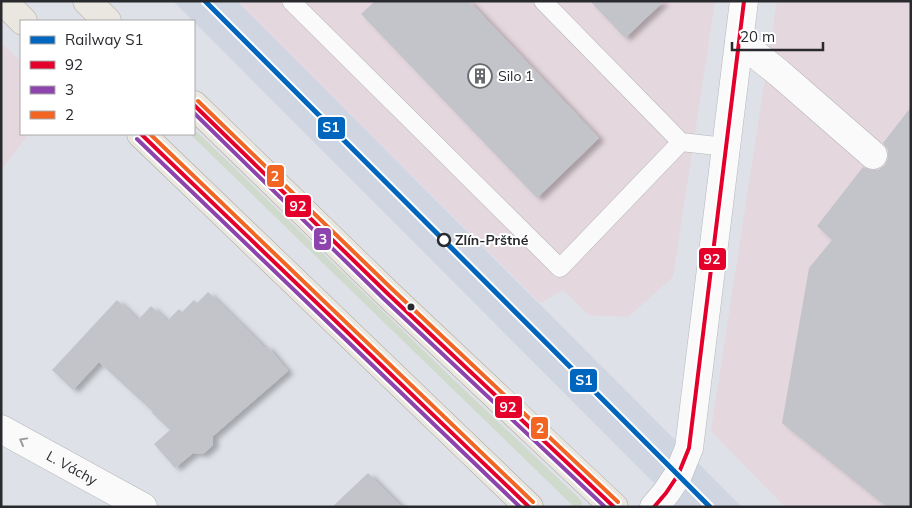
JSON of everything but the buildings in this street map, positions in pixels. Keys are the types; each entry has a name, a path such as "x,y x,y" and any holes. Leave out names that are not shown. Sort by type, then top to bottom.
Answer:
{"main road":[{"path":"3,1 23,20"},
{"path":"87,1 106,20"},
{"path":"195,106 388,294 614,507"},
{"path":"142,135 528,507"}],"street":[{"path":"654,507 678,474 689,448 744,1"},
{"path":"739,41 873,155"},
{"name":"L. Váchy","path":"1,429 142,507"}],"lane":[{"path":"291,1 560,268 681,142"},
{"path":"543,1 681,142 726,147"}],"shaded area":[{"path":"173,1 237,1 742,507 678,507 195,23 195,20 192,20"},
{"path":"237,1 715,1 673,277 628,317 589,315 563,290 540,303"},
{"path":"777,1 911,1 911,507 785,507 711,431"},
{"path":"1,43 20,60 20,135 28,135 1,170"}],"green space":[{"path":"195,130 580,499 582,503 579,507 573,506 191,135 195,135"}],"rail line":[{"name":"S1","path":"205,1 710,507"}],"transit line":[{"name":"92","path":"654,507 678,475 689,448 744,1"},
{"name":"2","path":"198,101 392,289 618,502"},
{"name":"92","path":"195,106 388,294 614,507"},
{"name":"3","path":"195,114 384,299 605,507"},
{"name":"92","path":"142,135 529,507"},
{"name":"2","path":"151,135 533,502"},
{"name":"3","path":"137,139 520,507"}],"place":[{"name":"Silo 1","path":"480,76"},
{"name":"Zlín-Prštné","path":"444,240"}]}
